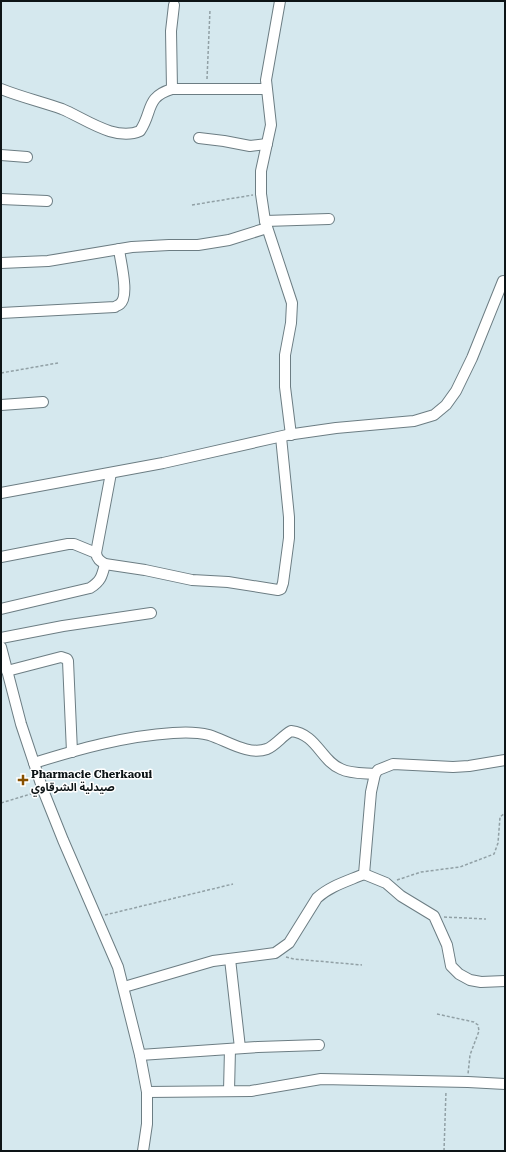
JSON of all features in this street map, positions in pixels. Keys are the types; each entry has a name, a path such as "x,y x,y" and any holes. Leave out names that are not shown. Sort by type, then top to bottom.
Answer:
{"street":[{"path":"111,473 96,553 97,557 105,564 145,570 192,580 228,582 278,590 281,589 289,538 285,355 291,323 292,303 266,225 261,194 262,171 271,125 266,80 280,1"},
{"path":"172,89 171,30 174,5"},
{"path":"1,89 62,110 104,129 128,134 134,134 140,131 154,98 162,92 172,89 266,90"},
{"path":"199,138 250,146 267,144"},
{"path":"1,155 27,157"},
{"path":"1,199 47,201"},
{"path":"1,263 48,261 118,249 155,245 198,245 215,243 266,225 328,219"},
{"path":"1,313 114,307 120,305 124,294 124,283 118,249"},
{"path":"1,493 111,473 286,436 336,428 414,421 434,415 450,400 472,358 503,281"},
{"path":"1,405 43,402"},
{"path":"1,556 68,544 74,544 96,553"},
{"path":"1,609 90,588 97,584 105,564"},
{"path":"1,638 63,626 151,613"},
{"path":"1,646 20,724 43,790 118,967 124,987 147,1092 147,1124 143,1151"},
{"path":"8,671 61,657 67,659 72,752"},
{"path":"34,763 130,738 172,733 195,732 209,735 244,748 256,751 265,750 291,731 304,734 334,765 342,770 375,774"},
{"path":"364,874 371,792 375,774 378,770 393,764 453,767 505,760"},
{"path":"124,987 230,958 275,953 289,943 320,895 331,888 364,874 386,883 401,896 434,916 447,945 451,966 459,974 470,980 481,982 505,982"},
{"path":"229,1091 235,1048 230,958"},
{"path":"140,1055 235,1048 319,1045"},
{"path":"147,1092 261,1090 322,1079 505,1084"}],"path":[{"path":"206,89 210,10"},
{"path":"192,205 261,194"},
{"path":"1,373 58,363"},
{"path":"1,803 43,790"},
{"path":"386,883 417,873 460,867 494,854 498,843 500,817 505,813"},
{"path":"97,917 232,884"},
{"path":"434,916 486,920"},
{"path":"275,953 294,959 362,965"},
{"path":"437,1014 474,1022 479,1026 479,1031 469,1061 468,1082"},
{"path":"444,1151 444,1117 447,1082"}],"place":[{"name":"Pharmacie Cherkaoui صيدلية الشرقاوي","path":"23,780"}]}
